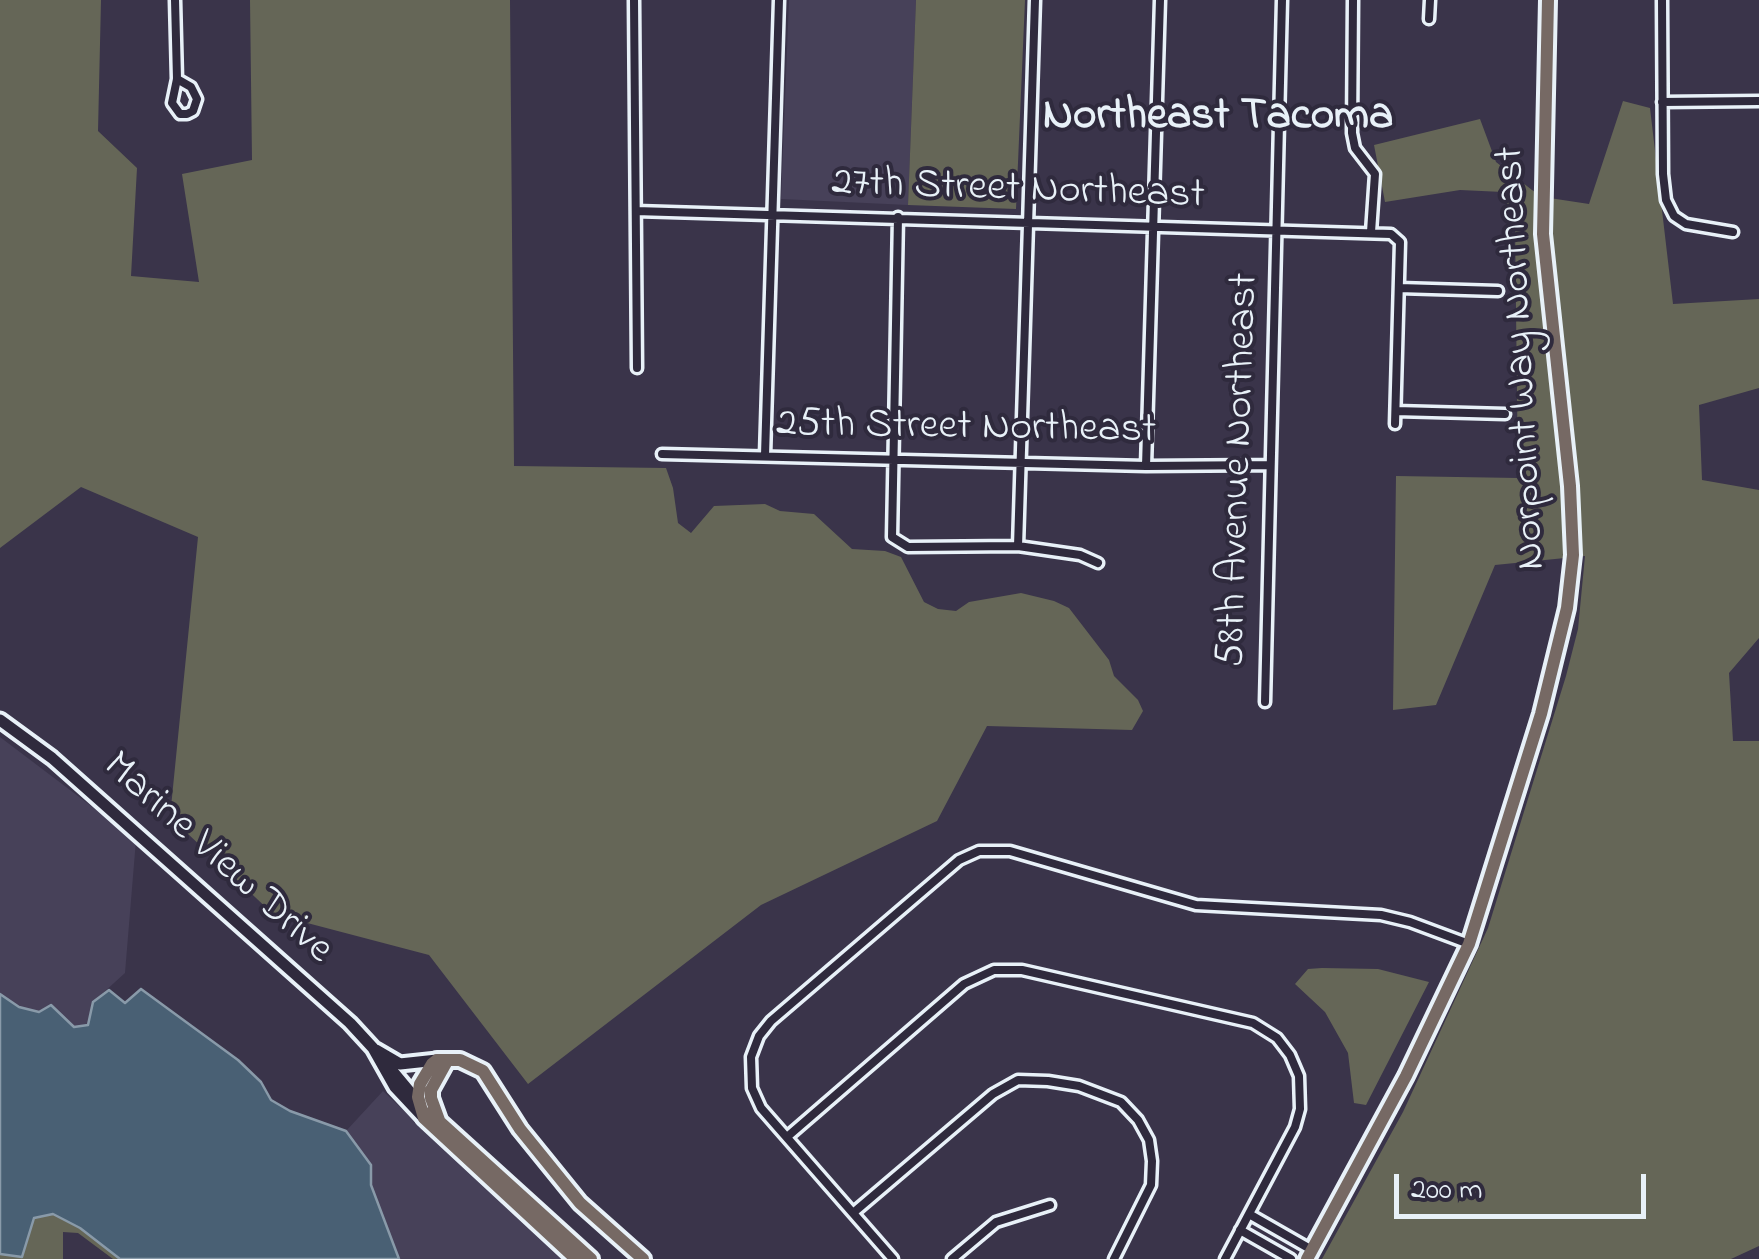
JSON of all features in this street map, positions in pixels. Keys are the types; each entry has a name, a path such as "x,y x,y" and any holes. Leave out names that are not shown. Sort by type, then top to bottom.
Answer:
{"main road":[{"name":"Norpoint Way Northeast","path":"1310,1255 1415,1060 1469,944 1541,714 1567,608 1573,554 1570,486 1543,234 1548,0"},
{"name":"Marine View Drive","path":"0,720 52,758 350,1023 419,1103 591,1259"},
{"name":"Marine View Drive","path":"375,1054 395,1087 424,1118 576,1259"},
{"path":"375,1054 400,1064 467,1061 484,1071 520,1129 580,1203 644,1259"},
{"path":"400,1078 421,1078 442,1064"},
{"path":"440,1122 430,1098 442,1064"},
{"path":"421,1078 419,1103 424,1118"}],"street":[{"path":"175,0 177,79 172,103 180,114 187,114 193,111 196,99 190,86 177,79"},
{"path":"634,0 637,368"},
{"path":"765,455 780,0"},
{"path":"1018,546 1035,0"},
{"path":"1146,466 1160,0"},
{"name":"58th Avenue Northeast","path":"1265,702 1282,0"},
{"path":"1353,0 1352,134 1355,148 1375,174 1371,232"},
{"path":"1429,19 1430,0"},
{"path":"1662,0 1664,186 1668,205 1678,220 1695,228 1733,232"},
{"path":"1662,102 1759,100"},
{"name":"27th Street Northeast","path":"636,211 1391,234 1398,238 1398,288"},
{"path":"898,217 892,538 908,547 1018,546 1080,556 1098,563"},
{"path":"1395,424 1398,288 1498,290"},
{"path":"1396,411 1505,414"},
{"name":"25th Street Northeast","path":"662,454 1146,466 1270,465"},
{"path":"893,1259 761,1108 752,1088 751,1057 759,1036 771,1021 952,866 980,852 1021,853 1196,905 1381,915 1469,944"},
{"path":"786,1137 964,984 994,970 1022,970 1237,1019 1261,1027 1276,1038 1294,1064 1300,1109 1295,1127 1225,1259"},
{"path":"853,1213 993,1094 1018,1080 1048,1080 1109,1095 1138,1120 1149,1140 1151,1185 1114,1259"},
{"path":"952,1259 996,1222 1050,1204"},
{"path":"1249,1214 1310,1255"},
{"path":"1240,1230 1291,1259"}],"shaded area":[{"path":"789,0 916,0 908,205 781,199"},
{"path":"0,737 136,840 125,973 93,1002 88,1025 73,1027 51,1005 39,1012 19,1007 0,994"},
{"path":"383,1091 565,1259 399,1259 371,1185 370,1165 346,1131"}],"green space":[{"path":"0,0 101,0 98,131 137,168 131,276 199,282 182,174 252,160 250,0 510,0 514,466 666,468 678,523 691,533 714,506 765,504 780,511 814,514 852,549 885,551 901,557 924,602 938,609 956,611 969,602 1021,593 1054,601 1069,608 1109,660 1114,676 1138,700 1143,711 1132,730 987,726 937,821 761,905 528,1084 429,955 273,914 170,817 198,537 81,487 0,548"},
{"path":"916,0 1025,0 1016,209 908,205"},
{"path":"1623,101 1650,108 1673,304 1759,299 1759,388 1699,405 1702,480 1759,490 1759,638 1729,673 1733,741 1759,741 1759,1246 1731,1259 1322,1259 1403,1112 1488,928 1566,676 1578,629 1585,556 1495,565 1436,705 1393,710 1396,476 1518,478 1515,225 1503,192 1460,190 1385,202 1374,145 1480,119 1496,162 1543,197 1589,204"},
{"path":"1308,969 1378,969 1429,982 1366,1105 1354,1103 1348,1053 1325,1012 1295,984"},
{"path":"0,1169 148,1259 113,1259 78,1233 63,1232 63,1259 0,1259"}],"water":[{"path":"141,989 238,1060 261,1082 271,1100 346,1131 371,1165 371,1185 399,1259 120,1259 80,1228 53,1214 34,1218 22,1257 0,1254 0,994 19,1007 39,1012 51,1005 74,1027 88,1025 93,1002 109,990 125,1003"}],"district":[{"name":"Northeast Tacoma","path":"1218,120"}]}
